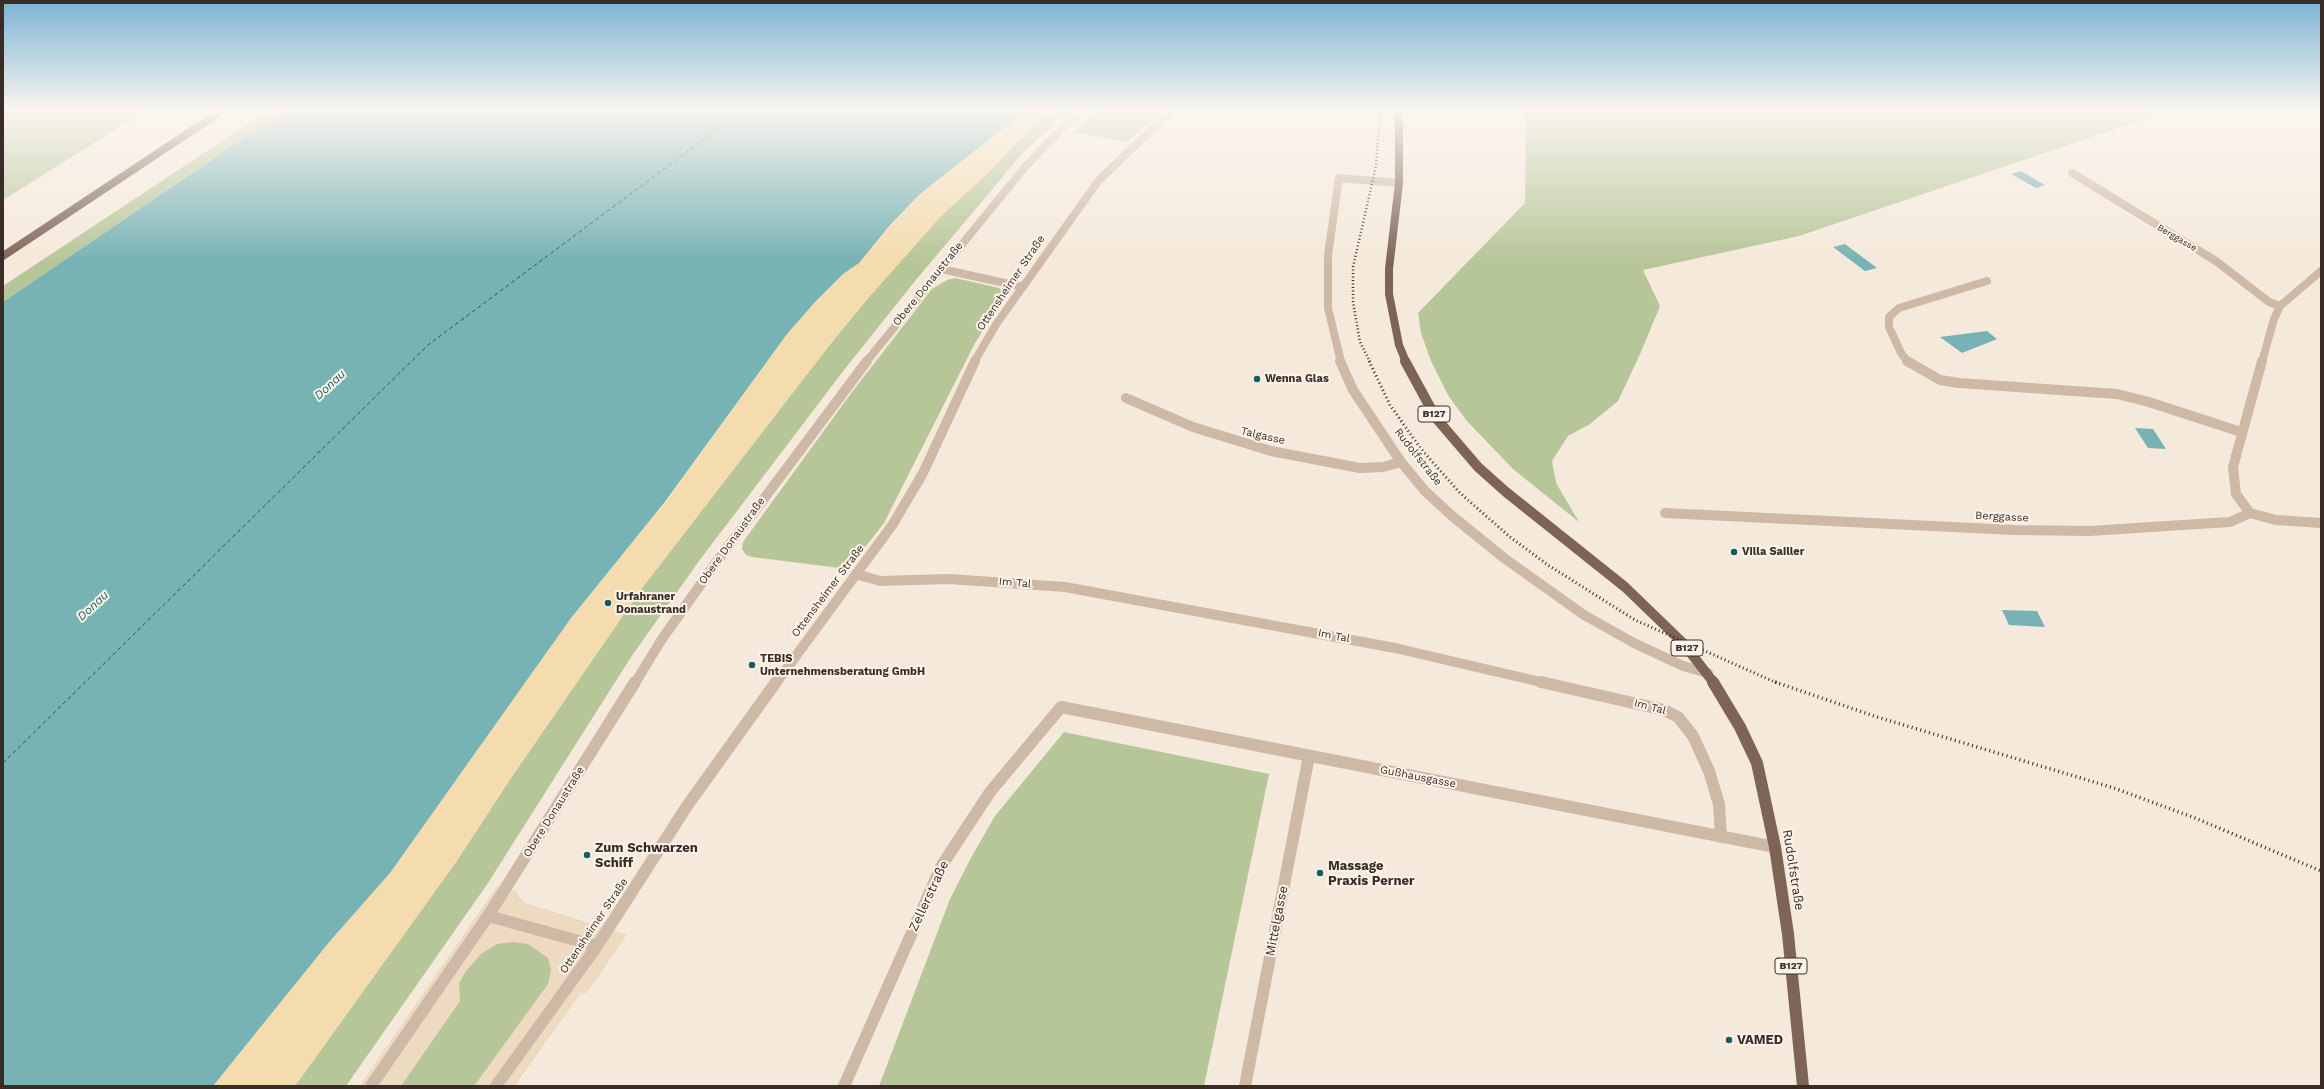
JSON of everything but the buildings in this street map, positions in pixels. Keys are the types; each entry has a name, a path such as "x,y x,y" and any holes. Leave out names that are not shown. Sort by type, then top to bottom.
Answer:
{"main road":[{"path":"3,256 146,161"},
{"name":"Rudolfstraße","path":"1399,161 1399,183 1389,269 1389,294 1399,345 1422,395 1450,436 1478,467 1512,497 1625,587 1683,643 1708,673 1740,728 1757,763 1775,847 1788,934 1803,1086"}],"street":[{"name":"Obere Donaustraße","path":"371,1086 488,916 662,639 827,412 941,269 1031,161"},
{"name":"Ottensheimer Straße","path":"496,1086 597,946 687,806 730,743 893,524 926,466 975,361 997,323 1099,180 1119,161"},
{"name":"Berggasse","path":"2072,173 2216,261 2269,302 2280,306"},
{"name":"Rudolfstraße","path":"1399,183 1339,178 1328,255 1328,308 1342,367 1353,390 1400,462 1425,491 1451,515 1546,589 1584,615 1634,643 1683,666 1708,673"},
{"path":"941,269 1023,287"},
{"path":"2321,271 2280,306 2274,319 2241,432 2233,467 2236,494 2250,513 2276,520 2321,523"},
{"path":"1987,281 1899,308 1888,317 1889,327 1900,353 1909,364 1940,380 1959,383 2117,394 2149,402 2241,432"},
{"name":"Talgasse","path":"1126,398 1193,427 1230,440 1271,451 1360,468 1383,467 1400,462"},
{"name":"Berggasse","path":"1665,514 2014,530 2089,531 2230,522 2250,513"},
{"name":"Im Tal","path":"856,574 880,581 963,580 1065,587 1395,648 1664,710 1678,717 1693,736 1709,771 1718,804 1721,837"},
{"name":"Gußhausgasse","path":"1060,707 1775,847"},
{"name":"Zellerstraße","path":"844,1086 942,866 990,792 1060,707"},
{"name":"Mittelgasse","path":"1245,1086 1309,756"},
{"path":"488,916 597,946"}],"green space":[{"path":"3,161 66,161 3,200"},
{"path":"192,161 210,161 3,302 3,286"},
{"path":"1000,161 1016,161 915,281 844,370 699,561 631,657 488,883 346,1086 295,1086 456,862 511,778 642,588 828,347 869,297 941,216"},
{"path":"1525,161 2021,161 1799,236 1643,270 1660,306 1641,352 1618,401 1590,424 1568,436 1552,461 1556,483 1579,522 1513,469 1466,420 1448,395 1431,361 1421,333 1418,313 1525,203"},
{"path":"955,278 999,288 1004,291 1005,296 975,343 884,523 848,569 746,555 742,549 743,542 852,392 932,289 947,280"},
{"path":"1064,732 1269,774 1204,1086 879,1086 950,899 972,856 995,816"},
{"path":"497,887 517,892 518,897 524,903 626,935 586,993 581,992 514,1086 360,1086"}],"sand":[{"name":"Urfahraner Donaustrand","path":"962,161 1000,161 941,216 869,297 828,347 642,588 511,778 456,862 295,1086 213,1086 330,941 390,873 571,618 665,503 787,334 815,302 843,274 859,263 890,225 921,193"}],"shaded area":[{"path":"497,887 517,892 518,897 524,903 626,935 586,993 581,992 514,1086 474,1086 548,984 551,970 548,958 528,944 513,942 497,944 481,954 466,971 459,983 460,1001 401,1086 360,1086"}],"water":[{"name":"Donau","path":"210,161 962,161 921,193 890,225 859,263 843,274 815,302 787,334 664,503 571,618 390,873 330,941 213,1086 3,1086 3,302"},
{"path":"2021,171 2045,185 2036,188 2011,174"},
{"path":"1845,244 1877,268 1865,271 1833,247"},
{"path":"1987,331 1997,339 1962,353 1940,337"},
{"path":"2135,428 2153,429 2166,449 2148,448"},
{"path":"2002,610 2037,611 2045,627 2009,625"}],"ferry route":[{"path":"3,763 428,345 675,161"}],"railway":[{"path":"1370,362 1360,342 1353,302 1353,267 1376,161"},
{"path":"1369,361 1390,405 1421,449 1460,493 1510,537 1548,565 1635,620 1777,683"},
{"path":"1775,682 1877,717 2114,788 2195,818 2321,871"}],"place":[{"name":"Wenna Glas","path":"1257,379"},
{"name":"Villa Sailler","path":"1734,552"},
{"name":"Urfahraner Donaustrand","path":"608,603"},
{"name":"TEBIS Unternehmensberatung GmbH","path":"752,665"},
{"name":"Zum Schwarzen Schiff","path":"587,855"},
{"name":"Massage Praxis Perner","path":"1320,873"},
{"name":"VAMED","path":"1729,1040"}]}
